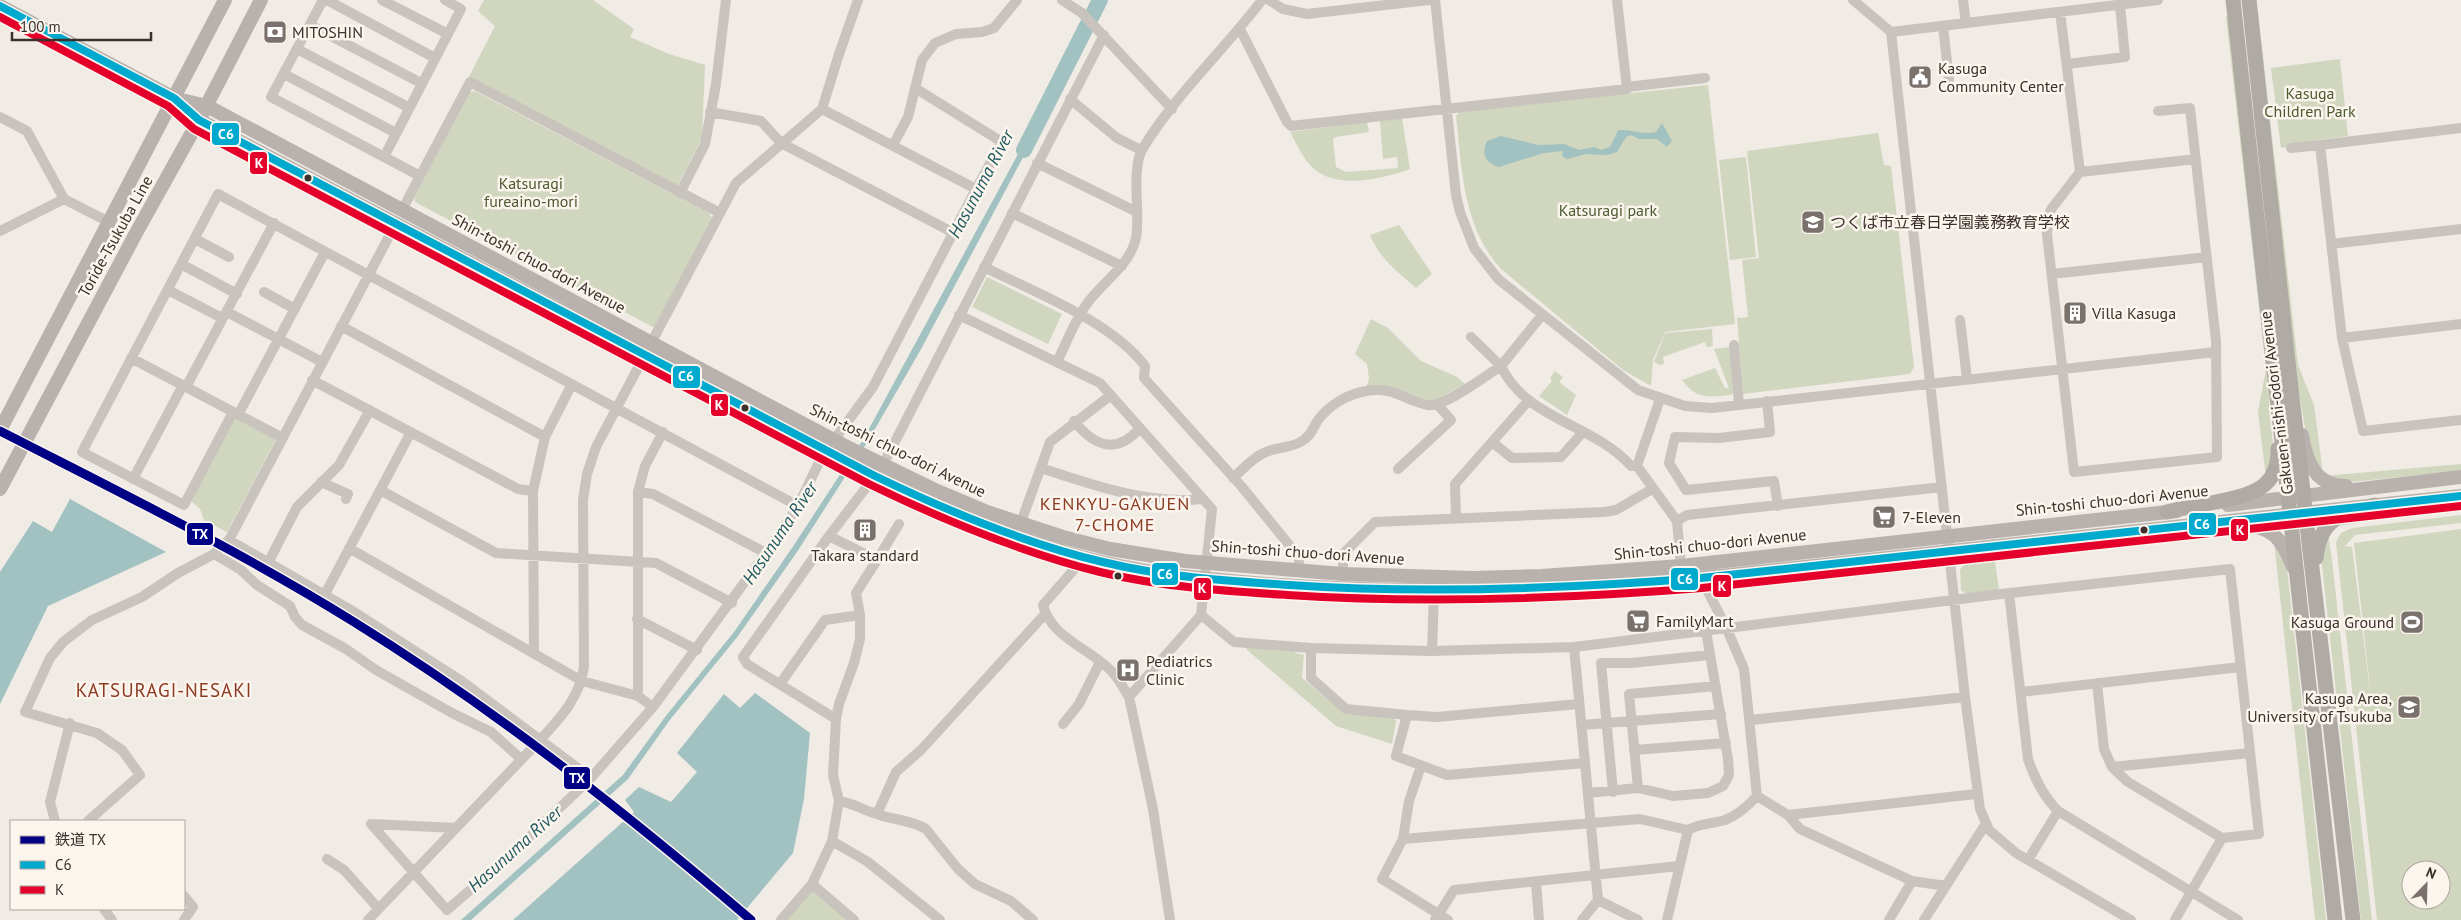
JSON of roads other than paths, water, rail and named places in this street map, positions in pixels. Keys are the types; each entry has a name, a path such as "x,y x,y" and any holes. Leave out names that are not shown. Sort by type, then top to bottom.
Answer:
{"highway":[{"name":"Gakuen-nishi-odori Avenue","path":"2233,0 2298,504 2314,582 2354,920"},
{"name":"Gakuen-nishi-odori Avenue","path":"2249,0 2285,395"},
{"path":"2167,519 2245,496 2259,490 2268,482 2278,462 2274,414 2285,395"},
{"name":"Gakuen-nishi-odori Avenue","path":"2298,504 2297,580 2335,920"},
{"path":"2314,582 2317,546 2326,527 2335,517 2375,504"}],"main road":[{"name":"Toride-Tsukuba Line","path":"0,430 225,0"},
{"name":"Toride-Tsukuba Line","path":"0,489 135,235 207,106 261,0"},
{"name":"Shin-toshi chuo-dori Avenue","path":"0,6 174,98 199,120 396,223 648,349 872,467 927,501 1014,537 1084,558 1141,570 1203,579 1321,588 1434,592 1598,587 1701,578 1948,550 2167,519 2298,504"},
{"name":"Shin-toshi chuo-dori Avenue","path":"174,98 207,106 402,210 648,349"},
{"path":"2285,395 2299,412 2304,445 2314,474 2324,481 2341,486 2374,486 2461,477"},
{"name":"Shin-toshi chuo-dori Avenue","path":"872,467 935,490 1020,525 1110,549 1205,564 1343,574 1474,578 1522,577 1681,566 1947,536 2167,519"},
{"path":"2298,504 2374,486"},
{"path":"2298,504 2375,504 2461,496"},
{"path":"2167,519 2263,528 2281,542 2297,580"}],"street":[{"path":"420,176 271,97 325,0 435,58"},
{"path":"382,0 448,34"},
{"path":"384,157 408,107 461,9 445,0"},
{"path":"680,192 706,144 716,84 726,0"},
{"path":"368,920 541,739 566,711 582,681 584,658 584,500 587,474 596,447 736,183 822,109 858,0"},
{"path":"893,145 908,117 922,60 936,43 956,34 982,32 994,28 1017,0"},
{"path":"1062,0 1082,13 1172,109"},
{"path":"1057,362 1089,301 1122,266 1136,239 1137,178 1141,150 1172,109 1262,0"},
{"path":"1269,0 1283,9 1307,14 1429,0"},
{"path":"1435,0 1456,195 1469,237 1480,259 1498,280 1631,386 1660,399 1699,408 2216,352"},
{"path":"1617,0 1626,87"},
{"path":"1853,0 1891,32 1976,794 1985,825 2004,845 2131,920"},
{"path":"1963,0 1966,23"},
{"path":"1891,32 2158,0"},
{"path":"2067,64 2125,57 2120,5"},
{"path":"2060,12 2080,172 2049,214 2047,234 2074,472 2217,457 2216,352 2190,108 2158,111"},
{"path":"310,24 421,83"},
{"path":"1943,26 1949,80"},
{"path":"1240,29 1287,122 1291,126 1705,78"},
{"path":"836,719 747,664 743,657 864,490 872,467 959,315 1012,213 1070,99 1100,31"},
{"path":"297,49 408,107"},
{"path":"284,74 396,133"},
{"path":"402,210 470,82 720,213"},
{"path":"456,828 371,824 413,874 447,910 506,859 591,778 653,707 732,603 766,554 873,387 1002,142 915,88"},
{"path":"1070,99 1116,138 1141,150"},
{"path":"822,109 976,189"},
{"path":"710,112 761,122 781,143 954,233"},
{"path":"0,117 27,132 64,199 109,222"},
{"path":"2291,148 2461,128"},
{"path":"2320,145 2342,338 2363,431 2461,420"},
{"path":"2080,172 2196,159"},
{"path":"1037,163 1137,212"},
{"path":"325,252 279,340 184,505 82,452 218,194 798,506"},
{"path":"0,230 64,199"},
{"path":"1012,213 1122,266"},
{"path":"133,479 237,294 274,223"},
{"path":"89,820 140,775 122,750 97,733 70,723 25,712 50,658 63,642 92,620 146,594 178,573 214,554 229,540 281,437 396,223"},
{"path":"2331,244 2461,229"},
{"path":"195,239 229,257"},
{"path":"2052,274 2207,257"},
{"path":"181,264 237,294"},
{"path":"984,267 1081,314 1124,344 1139,358 1145,366 1144,378 1233,478 1299,557 1299,572"},
{"path":"168,290 279,340 322,362"},
{"path":"264,292 296,309"},
{"path":"959,315 1100,383 1212,509 1203,579 1201,615 1129,697"},
{"path":"1233,478 1264,452 1301,442 1312,432 1319,419 1346,396 1366,391 1388,390 1412,400 1429,405 1438,405 1501,366 1542,316"},
{"path":"1960,320 1967,379"},
{"path":"2342,338 2461,324"},
{"path":"341,326 545,437"},
{"path":"1471,337 1501,366 1513,385 1529,400 1549,415 1611,447 1631,466 1637,466"},
{"path":"1734,345 1739,405"},
{"path":"132,358 281,437"},
{"path":"312,380 518,489 533,491"},
{"path":"534,654 533,491 545,437 572,384"},
{"path":"1020,525 1050,442 1074,421 1111,395"},
{"path":"1637,466 1660,399"},
{"path":"1456,517 1455,484 1529,400"},
{"path":"1767,401 1770,432 1719,438 1675,437 1669,463 1686,490 1774,482 1778,506"},
{"path":"1398,470 1451,420 1438,405"},
{"path":"268,563 298,507 346,455 370,410"},
{"path":"1074,421 1084,434 1103,444 1123,443 1140,428"},
{"path":"325,594 411,432"},
{"path":"638,696 638,492 645,466 663,432"},
{"path":"1492,442 1512,458 1562,457 1582,433"},
{"path":"1637,466 1677,521 1681,566"},
{"path":"1041,468 1112,492 1187,501 1204,499"},
{"path":"321,482 348,494 346,499"},
{"path":"1677,521 1687,515 1942,488"},
{"path":"1343,574 1343,554 1376,522 1616,510 1652,489"},
{"path":"380,490 496,553 656,563 732,603"},
{"path":"638,492 653,494 766,554"},
{"path":"781,920 812,884 832,841 839,801 834,775 836,719 860,639 860,615 856,593 899,524"},
{"path":"829,536 877,560"},
{"path":"229,540 325,594 463,682 591,778"},
{"path":"350,548 582,681 638,696 653,707"},
{"path":"214,554 241,570 257,585 290,606 295,617 302,625 418,694 491,732 521,759"},
{"path":"1084,558 1043,605 1045,614 1061,633 1114,674 1129,697 1153,809 1170,920"},
{"path":"1201,615 1234,642 1311,648 1432,651 1574,647 2009,593 2230,569 2259,834 2222,838 2128,782 2112,767 2104,749 2097,684"},
{"path":"1667,920 1688,830 1697,824 1726,820 1744,809 1757,796 1751,720 1744,669 1726,627 1701,578"},
{"path":"1432,651 1434,592"},
{"path":"2009,593 2028,759 2041,789 2058,812 2238,920"},
{"path":"877,814 896,772 921,750 1045,614"},
{"path":"780,684 825,620 860,615"},
{"path":"638,619 697,650"},
{"path":"1588,793 1638,788 1673,796 1690,796 1708,793 1723,786 1729,775 1726,743 1706,631"},
{"path":"1574,647 1598,900 1582,920"},
{"path":"1311,648 1311,678 1346,709 1437,717 1579,704"},
{"path":"1613,792 1601,663 1631,663 1710,655"},
{"path":"1063,724 1079,704 1100,662"},
{"path":"2021,692 2240,667"},
{"path":"1638,788 1629,694 1716,686"},
{"path":"1751,720 1965,697"},
{"path":"1581,725 1722,714"},
{"path":"1406,715 1396,756 1446,775 1585,763"},
{"path":"55,820 50,802 70,723"},
{"path":"1634,750 1726,743"},
{"path":"2112,767 2250,753"},
{"path":"1421,766 1409,801 1403,839 1382,880 1436,917 1448,920"},
{"path":"1788,815 1976,794"},
{"path":"1757,796 1788,815 1800,829 1912,881 1946,886"},
{"path":"839,801 851,803 877,814 919,825 926,829 940,849 974,884 1010,901 1033,920"},
{"path":"2028,860 2058,812"},
{"path":"1403,839 1640,819 1688,830"},
{"path":"1924,920 1985,825"},
{"path":"2175,920 2222,838"},
{"path":"832,841 868,862 940,920"},
{"path":"328,859 344,870 378,908"},
{"path":"1436,917 1454,890 1536,883 1679,866"},
{"path":"1889,920 1912,881"},
{"path":"1536,883 1539,920"},
{"path":"812,884 854,920"},
{"path":"184,920 193,907 185,897"},
{"path":"1598,900 1638,920"}],"water":[{"path":"1662,123 1672,141 1667,147 1657,139 1639,139 1631,135 1626,137 1617,152 1607,155 1586,154 1567,159 1562,156 1563,151 1544,153 1499,167 1490,163 1484,154 1487,141 1501,136 1538,145 1564,144 1579,150 1594,147 1601,150 1610,147 1618,130 1646,133 1656,132"},
{"path":"1031,130 1036,133 920,351 868,441 797,552 738,636 669,721 628,779 471,920 461,920 623,775 665,717 734,632 864,438"},
{"path":"70,499 166,552 48,606 0,704 0,572 33,521 52,532"},
{"path":"755,693 810,733 804,799 793,853 737,920 513,920 634,812 625,800 639,787 671,802 697,772 677,753 724,694 740,708"}],"waterway":[{"name":"Hasunuma River","path":"1024,150 1100,0"}],"rail line":[{"name":"TX","path":"0,431 179,523 267,571 354,622 407,656 509,726 559,764 656,840 751,920"}],"place":[{"name":"MITOSHIN","path":"275,32"},
{"name":"Kasuga Community Center","path":"1920,77"},
{"name":"つくば市立春日学園義務教育学校","path":"1813,222"},
{"name":"Villa Kasuga","path":"2075,313"},
{"name":"7-Eleven","path":"1884,517"},
{"name":"Takara standard","path":"865,530"},
{"name":"FamilyMart","path":"1638,621"},
{"name":"Kasuga Ground","path":"2412,622"},
{"name":"Pediatrics Clinic","path":"1128,670"},
{"name":"Kasuga Area, University of Tsukuba","path":"2409,707"}],"district":[{"name":"KENKYU-GAKUEN 7-CHOME","path":"1115,514"},
{"name":"KATSURAGI-NESAKI","path":"164,690"}],"park label":[{"name":"Kasuga Children Park","path":"2310,102"},
{"name":"Katsuragi fureaino-mori","path":"531,192"},
{"name":"Katsuragi park","path":"1608,210"}]}
